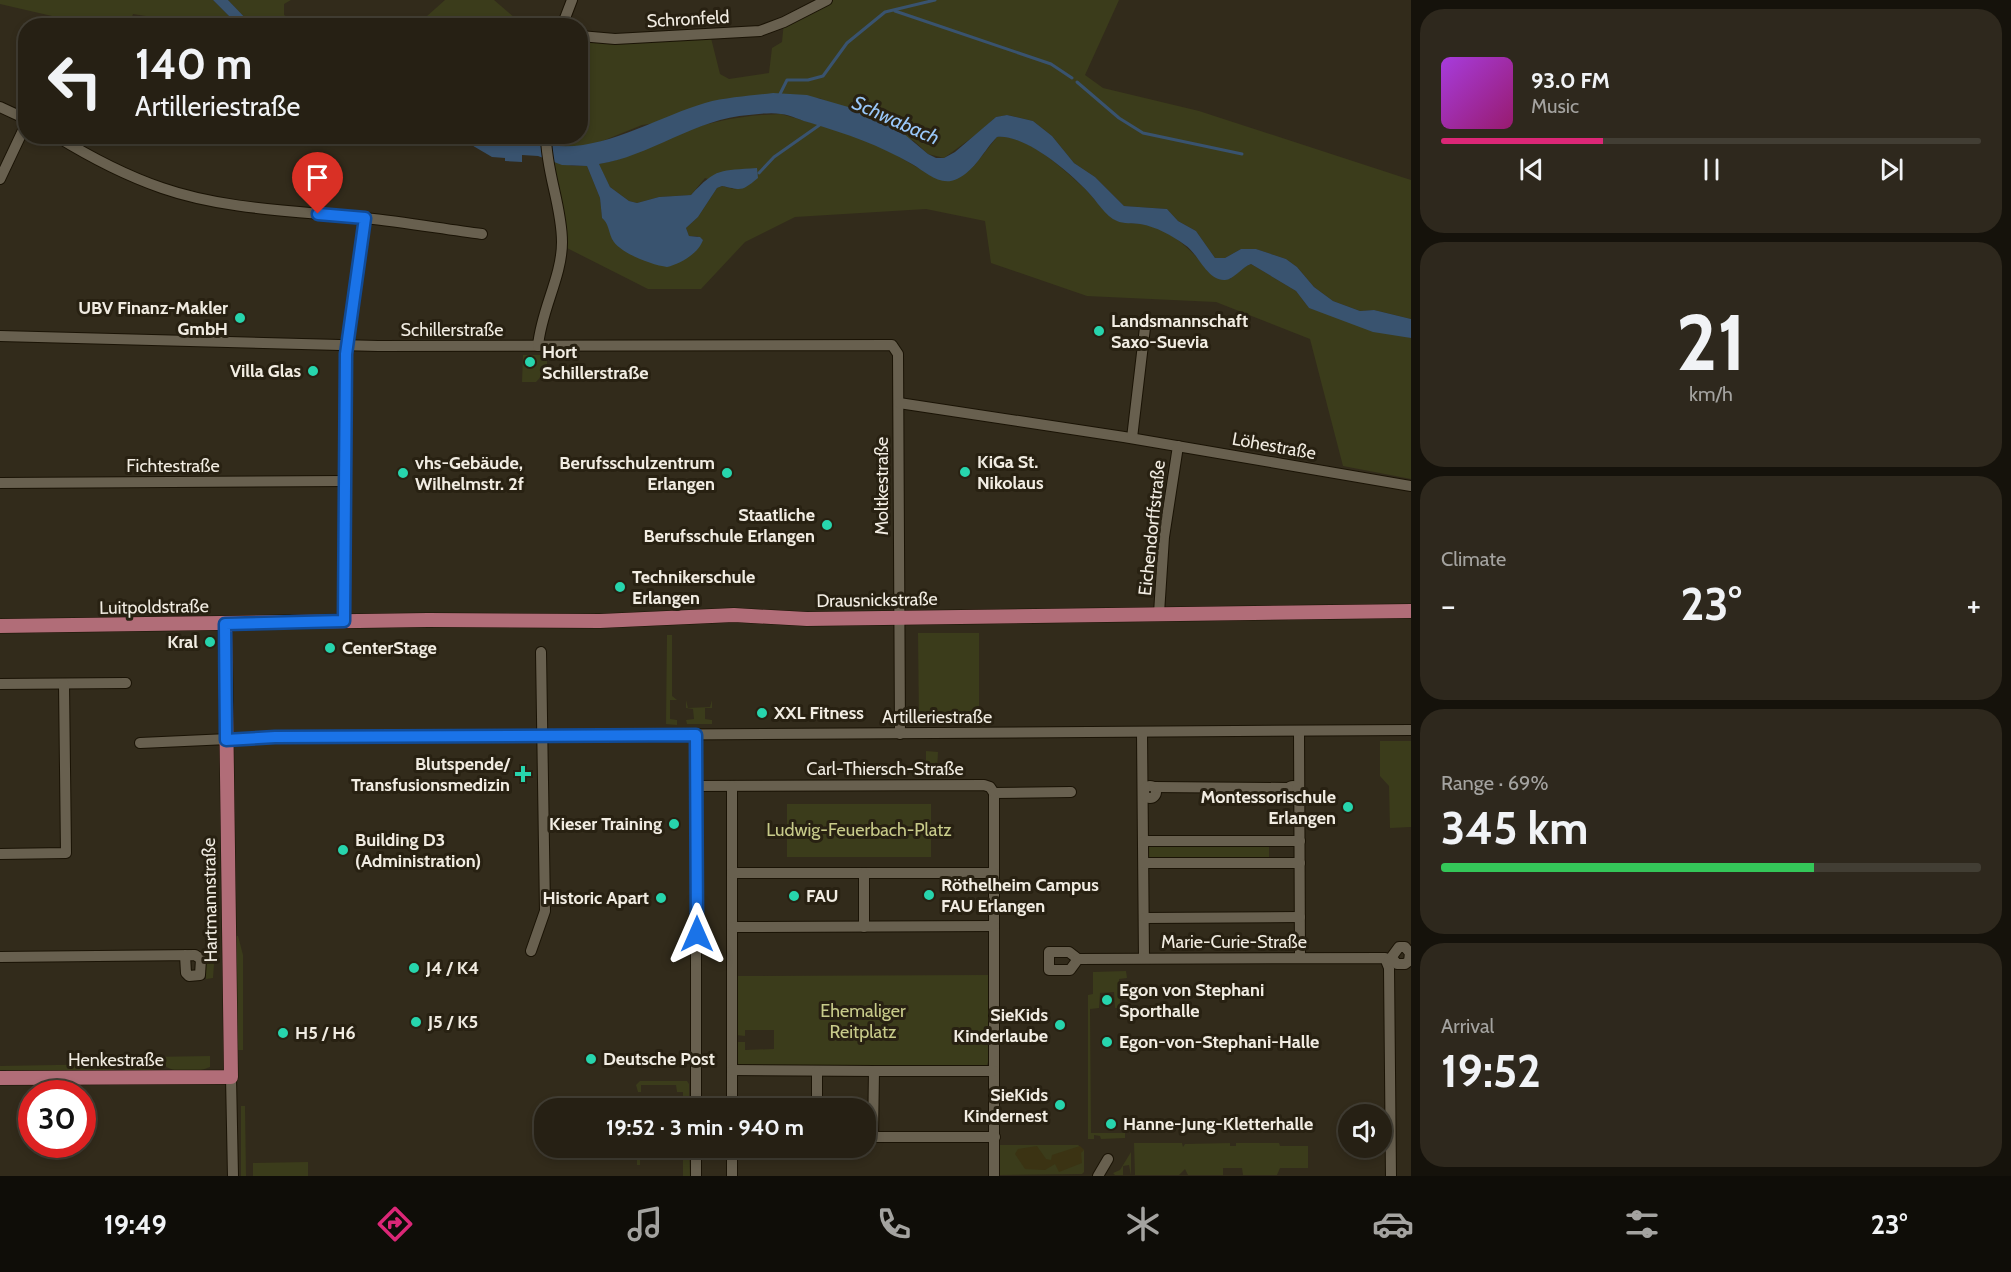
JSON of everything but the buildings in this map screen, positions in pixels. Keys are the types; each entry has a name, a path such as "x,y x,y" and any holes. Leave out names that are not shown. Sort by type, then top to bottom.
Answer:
{"main road":[{"name":"Drausnickstraße","path":"344,621 600,621 734,615 807,619 1411,611"},
{"name":"Luitpoldstraße","path":"0,626 344,621"},
{"name":"Hartmannstraße","path":"225,624 231,1077"},
{"name":"Henkestraße","path":"0,1078 231,1077"}],"street":[{"path":"565,18 572,0"},
{"name":"Schronfeld","path":"588,37 615,39 760,31 784,22 827,0"},
{"path":"0,107 18,115"},
{"path":"0,179 18,141"},
{"path":"70,144 117,171 164,189 199,198 482,234"},
{"path":"538,345 562,244 557,205 547,164 546,144"},
{"path":"344,621 346,388 365,218"},
{"path":"1132,438 1146,319"},
{"name":"Schillerstraße","path":"0,336 349,345 888,344 896,348 898,354"},
{"name":"Moltkestraße","path":"898,354 900,734"},
{"name":"Löhestraße","path":"898,403 1132,438 1411,486"},
{"name":"Eichendorffstraße","path":"1159,613 1164,537 1178,447"},
{"name":"Fichtestraße","path":"0,483 346,481"},
{"path":"531,951 545,911 541,652"},
{"path":"0,684 126,683"},
{"path":"0,854 66,853 64,684"},
{"name":"Artilleriestraße","path":"140,743 275,737 1411,730"},
{"path":"1299,731 1300,958"},
{"path":"1142,733 1144,958"},
{"path":"696,735 696,1098"},
{"name":"Carl-Thiersch-Straße","path":"696,786 984,785 990,787 994,794 1071,792"},
{"path":"732,786 732,1098"},
{"path":"1143,792 1147,786 1288,788 1295,786 1300,792"},
{"path":"994,794 994,1176"},
{"path":"1144,841 1300,841"},
{"path":"1144,863 1300,863"},
{"path":"732,873 994,873"},
{"path":"864,873 864,927"},
{"path":"1144,918 1300,916"},
{"path":"732,927 994,926"},
{"path":"0,957 185,955"},
{"name":"Marie-Curie-Straße","path":"1078,959 1383,958 1391,961 1391,1176"},
{"path":"732,1070 994,1071"},
{"path":"817,1071 817,1098"},
{"path":"870,1098 873,1071"},
{"name":"Hartmannstraße","path":"231,1077 233,1176"},
{"path":"876,1137 994,1137"},
{"path":"696,1158 696,1176"},
{"path":"732,1158 732,1176"},
{"path":"1098,1176 1108,1159"}],"green space":[{"path":"0,0 213,0 231,18 158,18 133,14 132,18 61,18 0,4"},
{"path":"228,0 291,0 284,4 284,15 289,18 245,18"},
{"path":"445,0 494,0 515,18 425,18"},
{"path":"827,0 1119,0 1085,75 1103,88 1199,111 1411,180 1411,319 1374,310 1360,311 1333,301 1314,287 1297,267 1286,259 1256,249 1241,249 1225,258 1215,258 1196,231 1178,221 1167,209 1124,206 1095,177 1074,163 1052,136 1033,121 1008,115 996,117 944,158 928,154 914,141 819,98 642,125 595,144 565,148 544,144 588,144 588,38 711,38 720,74 729,79 769,73 772,48 782,42 784,22"},
{"path":"781,114 844,132 886,149 925,172 973,167 997,137 1008,137 1020,141 1042,153 1064,170 1114,219 1146,225 1169,234 1193,253 1213,276 1230,279 1242,268 1251,264 1296,291 1309,308 1411,338 1411,479 1343,466 1310,339 1216,302 1087,296 991,263 985,221 926,209 795,217 745,242 701,289 648,289 565,247 546,160 573,166 587,166 600,198 602,218 608,223 613,241 703,240 697,236 689,236 686,228 698,217 717,188 722,186 737,190 705,178 691,195 659,197 637,203 629,201 610,187 598,164 627,156 672,136 712,123"},
{"name":"Hort Schillerstraße","path":"523,355 547,355 547,370 536,382 522,382"},
{"path":"918,633 979,633 979,722 919,723"},
{"path":"667,635 672,635 672,696 677,700 670,700 670,719 677,720 677,725 666,724"},
{"path":"686,700 688,708 710,707 712,700 712,708 705,708 705,719 712,720 712,724 687,724 686,720 694,719 693,709 686,708"},
{"path":"1380,741 1411,741 1411,827 1390,828 1389,786 1380,776"},
{"path":"926,751 938,752 937,770 926,770"},
{"name":"Ludwig-Feuerbach-Platz","path":"787,804 931,804 931,857 787,857"},
{"path":"1148,843 1269,843 1269,860 1147,860"},
{"path":"235,936 238,936 243,955 243,1050 238,1050"},
{"path":"206,950 215,950 213,978 206,979"},
{"path":"1126,971 1127,978 1119,979 1120,1003 1127,1004 1127,1008 1115,1008 1114,992 1100,993 1099,1008 1090,1009 1091,1133 1125,1133 1125,1138 1101,1139 1100,1136 1094,1135 1094,1139 1088,1139 1088,995 1093,994 1093,972"},
{"name":"Ehemaliger Reitplatz","path":"988,975 990,1056 987,1065 983,1067 738,1066 737,1042 745,1042 745,1050 774,1049 774,1030 745,1030 745,1036 736,1035 737,976"},
{"path":"210,1056 210,1067 193,1072 171,1069 150,1057"},
{"path":"119,1058 128,1058 111,1072 0,1070 0,1066 113,1064"},
{"path":"145,1063 154,1070 124,1070 133,1064"},
{"path":"640,1081 687,1081 689,1098 683,1098 683,1092 677,1092 676,1085 641,1085 641,1092 638,1092 636,1085"},
{"path":"241,1106 245,1106 246,1176 241,1176"},
{"path":"1134,1143 1182,1143 1183,1147 1185,1144 1230,1143 1230,1146 1236,1146 1236,1143 1279,1143 1280,1146 1308,1146 1308,1168 1280,1168 1277,1175 1243,1175 1242,1168 1223,1168 1223,1175 1188,1175 1185,1169 1179,1175 1135,1175"},
{"path":"999,1145 1078,1145 1084,1150 1084,1172 1082,1174 999,1175"},
{"path":"1131,1152 1131,1175 1129,1165 1123,1166 1123,1175 1115,1175 1113,1173 1120,1170"},
{"path":"683,1158 689,1158 690,1176 683,1176"},
{"path":"308,1162 308,1176 253,1176 253,1163"}],"sand":[{"path":"1037,1146 1046,1159 1051,1160 1052,1155 1080,1146 1084,1150 1081,1153 1082,1163 1059,1172 1055,1164 1045,1170 1025,1169 1015,1154 1018,1149"}],"water":[{"path":"213,0 228,0 245,18 231,18"},
{"path":"773,93 807,95 862,111 891,123 936,158 944,158 955,152 996,117 1007,115 1033,121 1052,136 1074,163 1095,177 1124,206 1167,209 1178,221 1196,231 1215,258 1225,258 1241,249 1256,249 1286,259 1297,267 1314,287 1333,301 1360,311 1374,310 1411,319 1411,338 1373,332 1309,308 1296,291 1251,264 1228,279 1219,279 1213,276 1180,241 1152,227 1122,223 1113,219 1080,184 1058,165 1033,148 1008,138 997,137 969,171 957,179 945,181 933,178 900,157 863,140 789,116 765,113 711,123 636,154 599,164 610,187 629,201 637,203 659,197 691,195 707,179 720,172 757,168 758,178 744,188 722,186 717,188 698,217 686,228 689,236 700,237 703,240 701,245 688,258 667,267 636,258 621,249 612,239 602,218 600,198 587,166 562,165 538,156 522,155 522,162 505,161 505,158 492,157 470,144 558,146 588,144 622,134 686,109 730,98"}],"waterway":[{"path":"779,96 787,80 808,80 823,76 847,43 885,12 935,0"},
{"path":"895,11 1051,64 1072,78"},
{"path":"1077,82 1119,118 1143,133 1242,154"},
{"path":"759,173 774,157 821,124"}],"place":[{"name":"UBV Finanz-Makler GmbH","path":"240,318"},
{"name":"Landsmannschaft Saxo-Suevia","path":"1099,331"},
{"name":"Hort Schillerstraße","path":"530,362"},
{"name":"Villa Glas","path":"313,371"},
{"name":"KiGa St. Nikolaus","path":"965,472"},
{"name":"vhs-Gebäude, Wilhelmstr. 2f","path":"403,473"},
{"name":"Berufsschulzentrum Erlangen","path":"727,473"},
{"name":"Staatliche Berufsschule Erlangen","path":"827,525"},
{"name":"Technikerschule Erlangen","path":"620,587"},
{"name":"Kral","path":"210,642"},
{"name":"CenterStage","path":"330,648"},
{"name":"XXL Fitness","path":"762,713"},
{"name":"Blutspende/ Transfusionsmedizin","path":"523,774"},
{"name":"Montessorischule Erlangen","path":"1348,807"},
{"name":"Kieser Training","path":"674,824"},
{"name":"Building D3 (Administration)","path":"343,850"},
{"name":"Röthelheim Campus FAU Erlangen","path":"929,895"},
{"name":"FAU","path":"794,896"},
{"name":"Historic Apart","path":"661,898"},
{"name":"J4 / K4","path":"414,968"},
{"name":"Egon von Stephani Sporthalle","path":"1107,1000"},
{"name":"J5 / K5","path":"416,1022"},
{"name":"SieKids Kinderlaube","path":"1060,1025"},
{"name":"H5 / H6","path":"283,1033"},
{"name":"Egon-von-Stephani-Halle","path":"1107,1042"},
{"name":"Deutsche Post","path":"591,1059"},
{"name":"SieKids Kindernest","path":"1060,1105"},
{"name":"Hanne-Jung-Kletterhalle","path":"1111,1124"}],"route":[{"path":"318,214 365,218 351,338 346,354 344,621 225,624 226,740 275,737 696,735 697,934"}],"water label":[{"name":"Schwabach","path":"896,120"}]}
